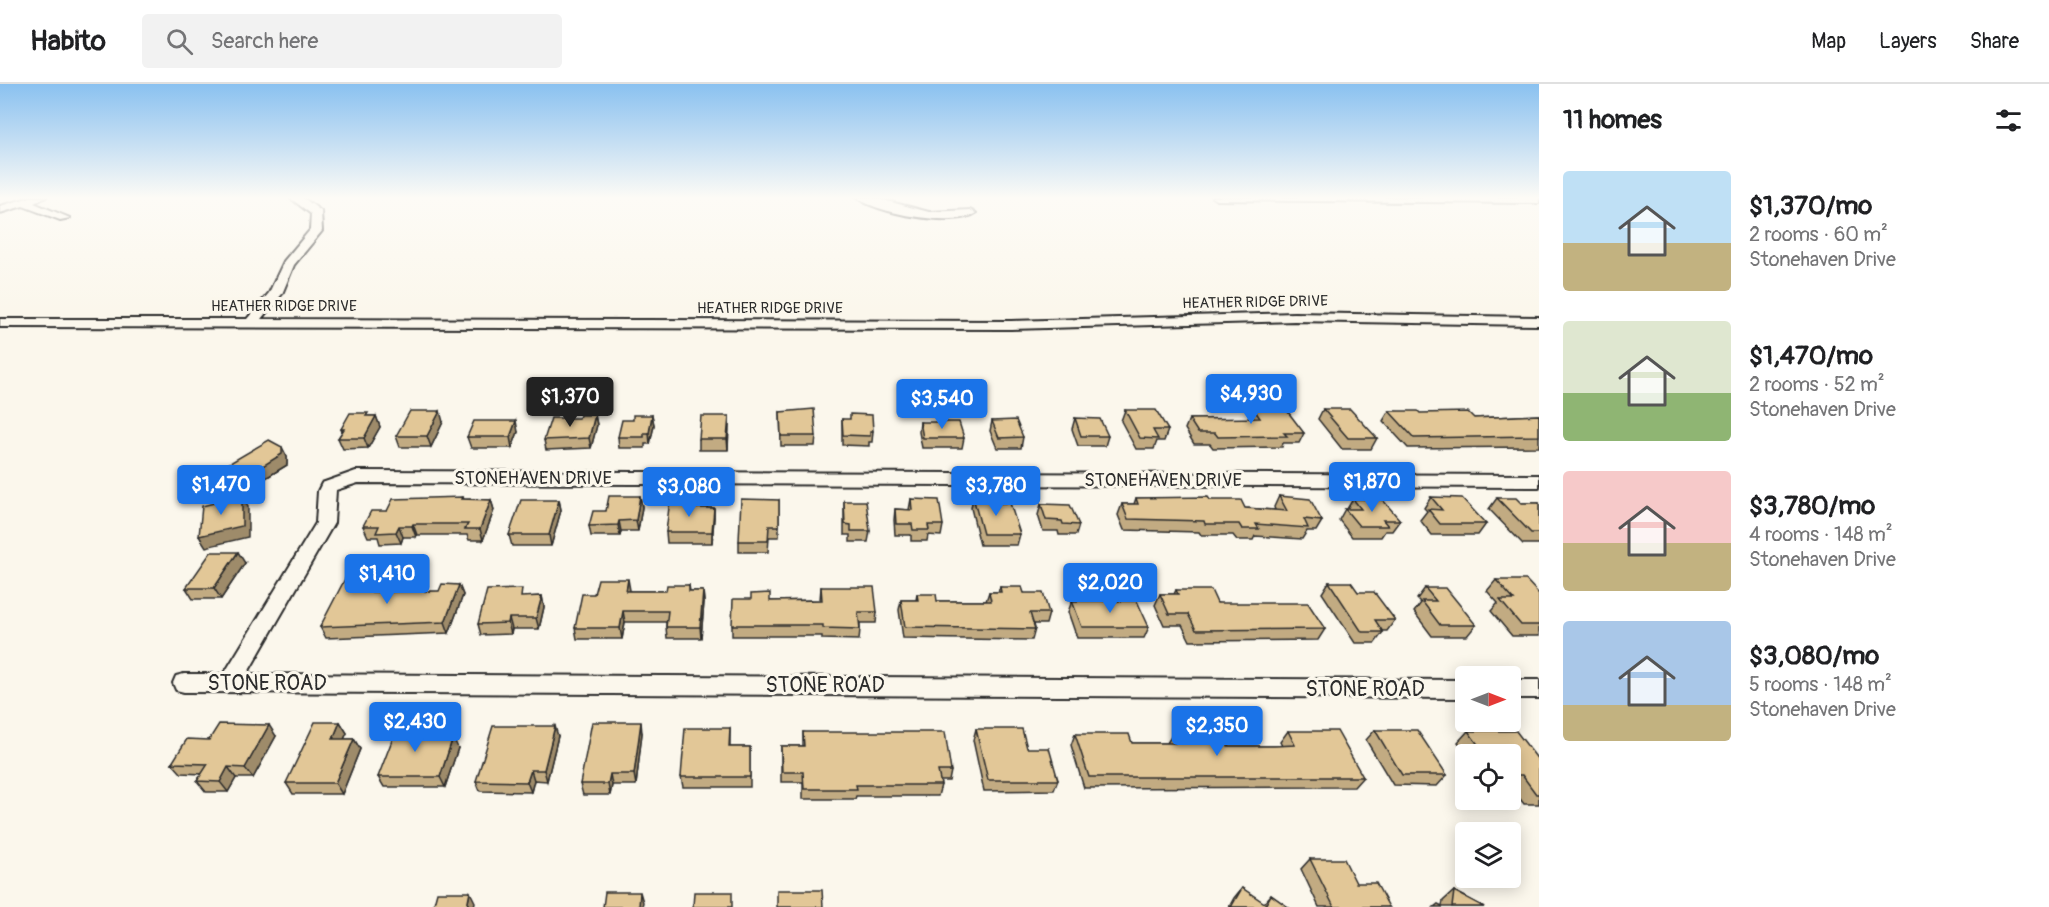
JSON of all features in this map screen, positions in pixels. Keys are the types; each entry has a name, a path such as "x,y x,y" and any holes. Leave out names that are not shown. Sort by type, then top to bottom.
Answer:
{"street":[{"path":"251,323 275,294 288,264 312,235"},
{"name":"HEATHER RIDGE DRIVE","path":"0,323 1011,325 1294,317 1539,321"},
{"name":"STONEHAVEN DRIVE","path":"230,683 324,523 328,510 325,495 328,487 356,477 1539,481"},
{"name":"STONE ROAD","path":"184,683 1455,689"},
{"path":"1521,689 1539,689"}],"building":[{"path":"1253,408 1285,408 1304,433 1284,433 1287,436 1218,437 1215,433 1198,433 1189,419 1260,418"},
{"path":"814,409 816,436 781,436 780,412"},
{"path":"1323,409 1350,409 1377,438 1348,438"},
{"path":"1125,410 1156,410 1168,430 1153,430 1158,439 1140,438"},
{"path":"410,411 440,411 427,436 396,436"},
{"path":"1389,411 1468,412 1474,418 1539,415 1539,436 1414,438"},
{"path":"350,413 368,413 366,416 376,416 364,438 338,438"},
{"path":"850,414 872,415 873,431 870,431 870,436 843,435 842,419 850,419"},
{"path":"580,415 595,415 589,438 544,440 551,418 579,418"},
{"path":"633,415 652,415 649,433 644,433 644,437 618,437 622,420 633,420"},
{"path":"701,416 729,416 727,439 699,439"},
{"path":"1075,418 1100,419 1108,436 1081,436"},
{"path":"1016,420 1023,437 999,438 992,421"},
{"path":"474,421 516,421 510,437 467,437"},
{"path":"920,422 959,422 964,438 923,438"},
{"path":"269,440 282,447 282,454 250,474 230,463"},
{"path":"242,496 242,526 199,536 202,506"},
{"path":"609,496 640,496 636,520 619,521 618,525 589,526 593,511 606,511"},
{"path":"1279,496 1310,499 1322,521 1304,519 1308,528 1256,524 1259,529 1242,529 1239,524 1128,519 1122,504 1138,504 1136,498 1208,497 1210,500 1241,500 1245,508 1287,511"},
{"path":"463,497 462,499 491,500 480,529 465,529 468,524 413,524 412,526 399,526 396,532 376,533 379,526 363,526 371,511 387,511 393,499"},
{"path":"973,497 995,497 996,503 1010,503 1020,534 983,534"},
{"path":"1431,497 1462,498 1486,524 1440,524 1428,509 1442,510"},
{"path":"1497,498 1516,498 1521,503 1539,503 1539,533 1531,533"},
{"path":"670,499 689,499 688,508 714,508 712,532 666,532"},
{"path":"741,499 779,500 779,526 769,526 768,541 739,541"},
{"path":"911,499 939,500 943,525 928,525 929,530 913,530 912,524 896,524 895,509 912,510"},
{"path":"1353,499 1382,499 1400,520 1383,520 1388,526 1359,526 1345,509 1361,509"},
{"path":"521,500 559,500 549,535 509,535"},
{"path":"844,501 866,501 870,531 851,531 851,525 845,524"},
{"path":"1041,504 1070,505 1079,525 1046,520"},
{"path":"211,552 238,552 214,588 186,588"},
{"path":"346,577 377,577 369,592 439,591 442,584 459,585 445,622 320,627"},
{"path":"598,579 628,579 626,591 666,591 667,585 689,585 689,591 703,591 700,627 666,627 668,611 623,611 620,628 575,628 582,594 594,594"},
{"path":"1496,580 1526,580 1539,594 1539,625 1521,625 1500,600 1514,600"},
{"path":"1329,582 1351,582 1358,592 1374,592 1395,620 1375,620 1383,632 1362,632"},
{"path":"821,587 874,587 877,612 858,612 860,629 823,628 823,625 732,625 733,599 751,599 751,594 770,593 770,601 822,600"},
{"path":"1000,587 1022,587 1024,593 1043,593 1049,613 1030,613 1035,629 905,627 901,600 918,600 917,594 936,594 937,601 991,601 989,592 1001,592"},
{"path":"1425,588 1446,588 1476,625 1440,625 1422,601 1436,601"},
{"path":"522,589 521,597 542,596 536,618 509,618 508,623 478,624 487,590"},
{"path":"1176,590 1211,590 1217,603 1308,603 1325,629 1196,630 1188,614 1169,614 1160,594 1178,594"},
{"path":"1072,601 1137,601 1149,627 1082,627"},
{"path":"315,722 340,722 333,739 354,739 335,783 286,783"},
{"path":"399,722 426,722 421,737 453,737 440,777 378,777"},
{"path":"592,722 641,722 634,774 610,774 608,784 580,784"},
{"path":"219,724 269,725 245,768 228,767 220,782 197,781 208,764 172,763 187,739 209,740"},
{"path":"493,726 555,726 544,770 531,770 527,782 476,781"},
{"path":"685,728 730,728 729,747 750,747 750,777 681,777"},
{"path":"976,729 1022,729 1027,748 1049,748 1058,780 988,780"},
{"path":"1375,730 1417,730 1447,775 1402,775"},
{"path":"1288,731 1337,731 1363,777 1089,777 1075,734 1129,734 1132,743 1175,743 1172,735 1223,735 1228,746 1295,745"},
{"path":"803,732 945,732 951,771 938,771 941,785 856,785 857,789 804,789 803,772 782,772 781,746 804,746"},
{"path":"1469,732 1517,732 1539,761 1539,794 1536,794 1521,775 1521,744 1478,744"},
{"path":"1310,859 1344,859 1356,883 1376,883 1389,907 1334,907"},
{"path":"1242,888 1266,904 1271,895 1288,907 1231,907"},
{"path":"777,890 822,890 823,907 777,907"},
{"path":"1454,891 1484,907 1452,907"},
{"path":"437,892 470,892 467,907 433,907"},
{"path":"605,892 640,892 639,907 603,907"},
{"path":"694,892 732,892 732,907 693,907"}]}
